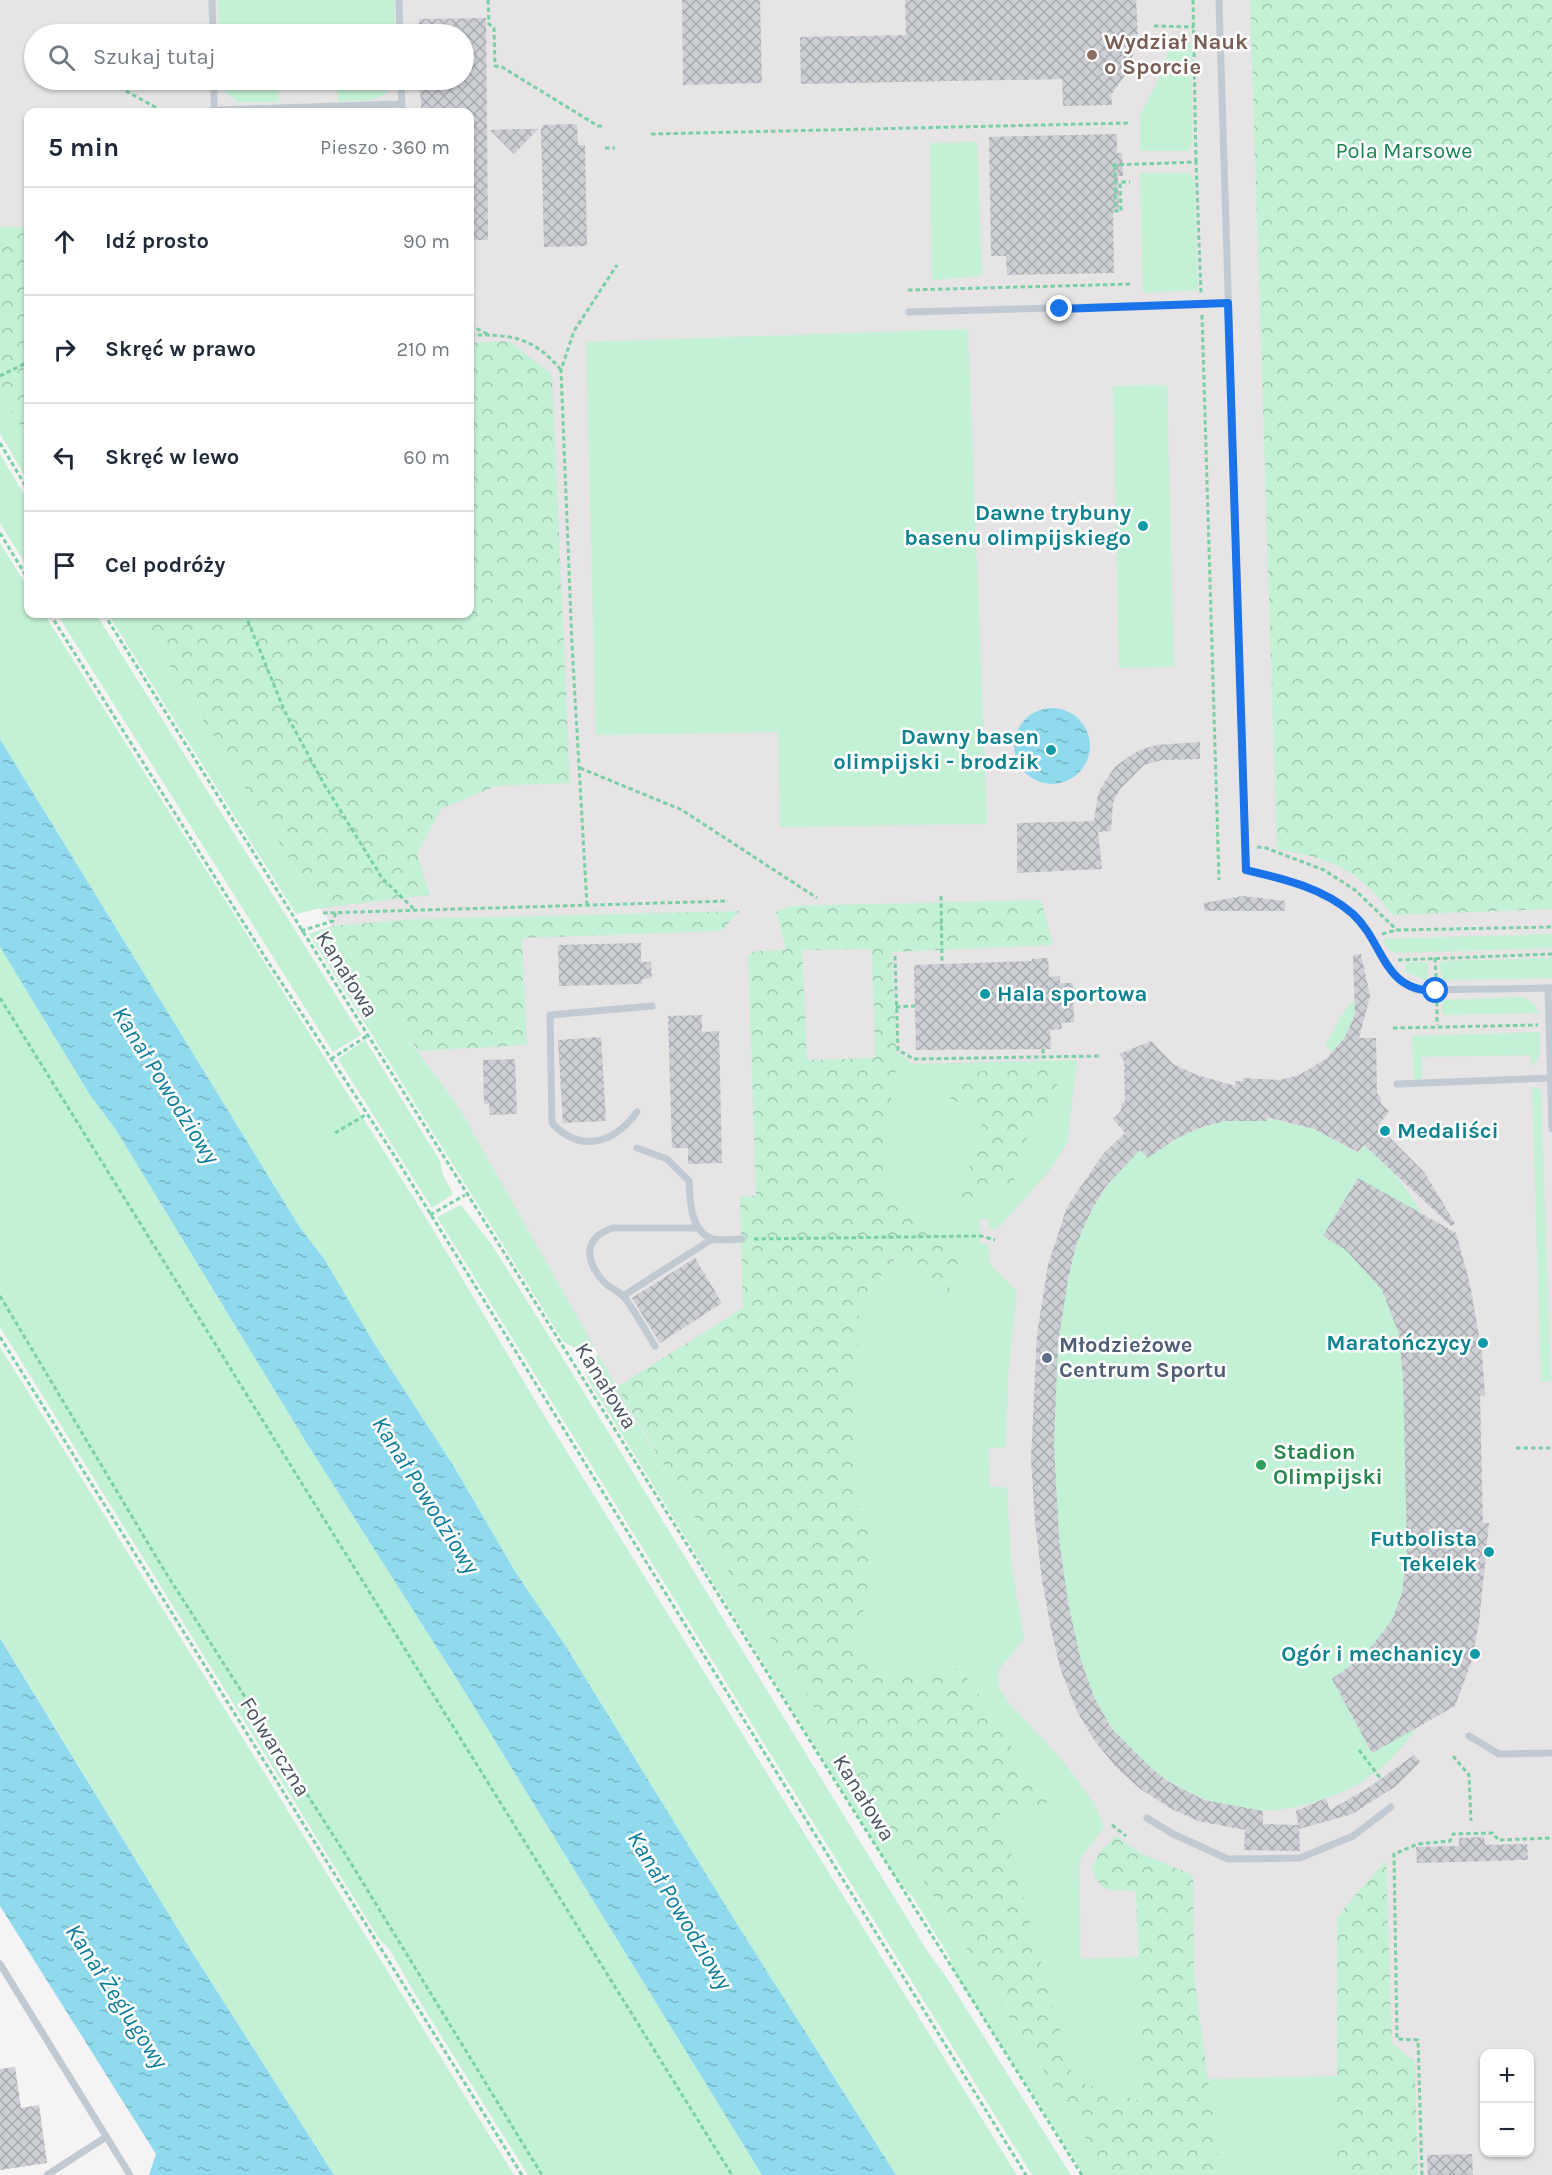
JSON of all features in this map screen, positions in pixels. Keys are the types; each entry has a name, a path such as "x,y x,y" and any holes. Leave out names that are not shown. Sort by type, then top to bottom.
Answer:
{"lane":[{"path":"212,0 213,24"},
{"path":"399,0 400,24"},
{"path":"1219,0 1246,870 1277,877 1324,894 1353,914 1372,937 1383,960 1401,981 1416,990 1550,988 1552,1129"},
{"path":"214,90 214,108"},
{"path":"401,90 402,108"},
{"path":"295,108 402,104"},
{"path":"909,312 1228,303"},
{"path":"637,1112 624,1130 606,1139 590,1141 562,1134 552,1123 550,1015 652,1006"},
{"path":"1397,1084 1551,1078"},
{"path":"637,1148 667,1159 689,1181 690,1203 698,1228 712,1239"},
{"path":"655,1346 623,1296 604,1282 590,1254 592,1239 600,1232 633,1227 698,1228"},
{"path":"623,1296 712,1239 742,1239"},
{"path":"1469,1736 1499,1754 1552,1753"},
{"path":"1147,1818 1173,1834 1228,1859 1300,1858 1353,1836 1391,1807"},
{"path":"0,1964 130,2175"},
{"path":"47,2175 106,2137"}],"path":[{"path":"488,0 489,24 494,28 495,66 502,67 598,126 605,126"},
{"path":"1193,0 1219,880"},
{"path":"1154,26 1194,27"},
{"path":"124,90 157,108"},
{"path":"651,134 1130,123"},
{"path":"605,148 615,148"},
{"path":"1130,182 1120,182 1121,211 1115,211 1113,165 1196,162"},
{"path":"587,905 572,645 561,370 574,331 617,265"},
{"path":"908,290 1132,284"},
{"path":"474,327 491,335"},
{"path":"474,335 522,338 545,352 561,370"},
{"path":"0,376 24,364"},
{"path":"0,443 24,483"},
{"path":"0,448 6,454"},
{"path":"0,533 24,572"},
{"path":"53,618 367,1114 1026,2175"},
{"name":"Kanałowa","path":"106,618 465,1194 1082,2175"},
{"path":"247,618 285,712 324,784 382,878 416,911"},
{"path":"580,768 682,810 816,898"},
{"path":"1245,847 1266,848 1324,870 1355,890 1396,930"},
{"path":"941,896 942,961"},
{"path":"323,913 728,901"},
{"path":"301,931 333,921 336,912"},
{"path":"1372,937 1396,930 1552,927"},
{"path":"1383,960 1552,954"},
{"path":"896,956 898,1050 914,1059 1099,1056"},
{"path":"0,998 732,2175"},
{"path":"896,1006 915,1006"},
{"path":"1393,1028 1549,1025"},
{"path":"331,1059 367,1036"},
{"path":"1043,1049 1043,1057"},
{"path":"945,1052 945,1059"},
{"path":"334,1133 367,1114"},
{"path":"430,1215 465,1194"},
{"path":"742,1239 981,1236 995,1240"},
{"path":"0,1296 164,1570 349,1860 542,2175"},
{"name":"Folwarczna","path":"0,1337 522,2175"},
{"path":"1516,1448 1552,1448"},
{"path":"1359,1750 1381,1779"},
{"path":"1453,1756 1469,1775 1472,1821"},
{"path":"1112,1826 1126,1836"},
{"path":"1422,2175 1418,2040 1396,2039 1394,1854 1418,1844 1450,1841 1453,1834 1493,1833 1498,1840 1552,1838"}],"shaded area":[{"path":"0,0 1552,0 1552,2175 1109,2175 637,1423 458,1106 401,1029 320,908 139,618 474,618 474,108 24,108 24,432 0,393"}],"green space":[{"path":"218,0 394,0 395,24 219,24"},
{"name":"Pola Marsowe","path":"1250,0 1552,0 1552,909 1392,915 1367,886 1342,868 1313,857 1277,849"},
{"path":"1171,40 1191,44 1193,144 1188,151 1140,151 1140,115 1162,73"},
{"path":"223,90 278,90 279,102 238,102"},
{"path":"337,90 389,90 371,100 338,101"},
{"path":"977,142 982,276 932,280 930,143"},
{"path":"1140,173 1189,173 1194,179 1198,290 1143,293"},
{"path":"0,227 24,227 24,432 0,393"},
{"path":"968,329 987,824 780,827 778,732 596,735 586,342"},
{"path":"509,341 552,375 570,783 496,786 441,809 417,854 430,895 320,908 139,618 474,618 474,343"},
{"name":"Dawne trybuny basenu olimpijskiego","path":"1167,385 1174,667 1119,668 1113,386"},
{"path":"0,393 24,432 24,474 0,434"},
{"path":"0,454 24,494 24,562 0,523"},
{"path":"0,543 24,582 24,618 47,618 423,1213 539,1407 1017,2175 896,2175 732,1916 565,1645 516,1573 453,1465 372,1340 325,1260 299,1226 0,739"},
{"path":"60,618 99,618 361,1035 333,1052"},
{"path":"111,618 139,618 320,908 296,914"},
{"path":"1041,900 1053,945 892,952 897,1064 883,1144 887,1194 959,1263 946,1299 899,1254 859,1303 855,1500 872,1535 865,1608 846,1646 893,1678 960,1668 993,1715 1023,1768 1052,1785 1044,1811 998,1806 1074,2081 1144,2102 1136,1891 1108,1889 1098,1883 1092,1867 1100,1852 1116,1836 1140,1853 1193,1875 1194,1976 1221,2175 1109,2175 694,1516 617,1387 743,1308 740,1197 756,1196 748,956 755,951 786,950 776,912 790,906","holes":["872,949 875,1058 807,1060 802,950"]},
{"path":"740,911 721,931 522,938 527,1045 419,1051 401,1029 332,926 416,919"},
{"path":"332,926 401,1029 458,1106 594,1346 581,1352 563,1341 309,934"},
{"path":"1552,934 1552,948 1395,953 1389,950 1383,939"},
{"path":"0,947 90,1095 116,1130 306,1442 460,1684 762,2175 528,2175 390,1950 380,1940 0,1327"},
{"path":"1552,958 1552,978 1443,980 1439,964 1442,961"},
{"path":"1428,963 1428,979 1425,980 1404,971 1405,964"},
{"path":"1524,997 1534,1004 1539,1013 1444,1015 1442,1012 1443,1000"},
{"path":"1355,1001 1352,1022 1346,1035 1333,1052 1325,1045 1347,1008"},
{"path":"1540,1032 1540,1056 1531,1067 1531,1055 1422,1057 1422,1079 1414,1079 1412,1036"},
{"path":"365,1040 440,1161 443,1175 453,1194 432,1208 338,1059"},
{"path":"896,1052 913,1064 1077,1060 1067,1143 1051,1169 997,1229 989,1229 989,1219 979,1219 981,1244 988,1245 990,1264 1017,1291 1008,1375 1006,1447 988,1448 990,1487 1007,1487 1011,1562 1024,1639 998,1671 999,1688 1008,1702 1063,1761 1094,1803 1104,1827 1079,1864 1081,1959 1139,1957 1144,2102 1073,2081 997,1805 1051,1785 1023,1768 993,1715 960,1668 893,1678 846,1646 865,1608 872,1535 855,1500 859,1303 900,1254 945,1299 958,1263 887,1194 883,1144"},
{"path":"1054,1067 1059,1095 1032,1123 1014,1180 968,1205 956,1189 983,1145 980,1110 950,1099 970,1072"},
{"path":"1532,1087 1538,1088 1541,1093 1551,1380 1541,1382"},
{"name":"Stadion Olimpijski","path":"1267,1118 1314,1129 1358,1153 1364,1146 1388,1167 1408,1191 1438,1247 1439,1690 1413,1733 1384,1765 1368,1778 1348,1789 1301,1806 1257,1810 1228,1806 1200,1797 1159,1774 1122,1740 1095,1699 1079,1654 1067,1600 1054,1474 1054,1410 1057,1348 1065,1292 1076,1246 1094,1206 1111,1182 1140,1149 1163,1147 1184,1134 1221,1122"},
{"path":"461,1205 492,1245 926,1949 945,1975 1071,2175 1032,2175 437,1217"},
{"path":"0,1347 514,2175 334,2175 192,1952 0,1637"},
{"path":"598,1354 637,1423 1109,2175 1084,2175 953,1970 950,1958 914,1899 898,1881 590,1383 585,1372"},
{"path":"1386,1860 1392,2043 1415,2062 1418,2175 1337,2175 1337,1917"},
{"path":"1337,2076 1337,2175 1221,2175 1208,2079"}],"water":[{"path":"1052,708 1066,711 1079,719 1087,732 1090,746 1087,760 1079,773 1066,781 1052,784 1038,781 1025,773 1017,760 1014,746 1017,732 1025,719 1038,711"},
{"name":"Kanał Powodziowy","path":"0,739 299,1226 325,1260 372,1340 453,1465 516,1573 565,1645 732,1916 896,2175 762,2175 460,1684 306,1442 116,1130 90,1095 0,947"},
{"name":"Kanał Żeglugowy","path":"0,1638 192,1952 334,2175 149,2175 156,2154 0,1906"}],"building":[{"path":"682,0 760,0 762,83 683,85"},
{"path":"905,0 1136,0 1138,38 1128,71 1111,95 1112,105 1063,106 1062,79 801,84 800,37 906,35"},
{"path":"486,18 488,240 474,240 474,108 421,108 420,90 474,90 474,24 419,24 419,19"},
{"path":"577,124 578,145 585,145 587,246 544,247 541,129 543,125"},
{"path":"538,129 514,154 490,130"},
{"path":"1117,134 1117,153 1122,153 1123,176 1118,176 1119,212 1113,212 1114,273 1007,275 1006,256 991,256 989,137"},
{"path":"1200,742 1200,759 1162,760 1144,765 1120,789 1113,803 1111,831 1098,832 1102,869 1017,873 1017,823 1094,821 1098,794 1115,767 1127,758 1140,750 1156,745"},
{"path":"1243,896 1285,901 1285,911 1205,911 1204,903"},
{"path":"641,943 641,962 651,962 652,978 642,979 642,984 559,986 558,945"},
{"path":"1361,954 1370,996 1359,1038 1376,1038 1377,1093 1381,1098 1381,1104 1389,1111 1378,1126 1424,1172 1455,1223 1451,1226 1364,1145 1358,1152 1314,1129 1267,1117 1267,1121 1225,1121 1202,1127 1177,1138 1148,1158 1140,1150 1106,1186 1091,1211 1076,1245 1058,1344 1054,1444 1059,1539 1068,1602 1081,1661 1095,1699 1112,1729 1151,1768 1169,1782 1204,1800 1263,1811 1263,1824 1298,1825 1296,1811 1326,1798 1330,1810 1368,1788 1414,1755 1420,1762 1396,1786 1352,1814 1299,1829 1300,1851 1244,1850 1245,1830 1198,1821 1170,1808 1139,1788 1116,1767 1094,1740 1077,1711 1061,1671 1051,1629 1035,1521 1031,1459 1037,1334 1048,1265 1067,1207 1103,1154 1125,1133 1113,1119 1121,1111 1121,1105 1125,1101 1124,1061 1119,1054 1151,1041 1173,1064 1197,1075 1235,1086 1235,1081 1243,1081 1243,1078 1280,1080 1299,1075 1326,1059 1345,1037 1355,1015 1353,955"},
{"name":"Hala sportowa","path":"1048,958 1049,977 1060,976 1060,983 1073,983 1074,1022 1061,1023 1062,1029 1050,1030 1051,1049 916,1050 914,965 1032,961 1032,959"},
{"path":"702,1015 702,1032 719,1031 722,1163 688,1164 688,1148 672,1148 668,1016"},
{"path":"601,1037 606,1121 563,1123 558,1040"},
{"path":"515,1059 517,1114 490,1115 489,1104 484,1104 483,1060"},
{"path":"1358,1178 1456,1233 1470,1284 1482,1353 1485,1395 1480,1396 1483,1523 1489,1523 1479,1623 1471,1663 1455,1706 1372,1753 1332,1679 1365,1655 1392,1620 1402,1593 1407,1548 1403,1378 1399,1334 1382,1290 1346,1250 1323,1236"},
{"path":"695,1258 722,1303 660,1343 632,1298"},
{"path":"1484,1837 1485,1845 1527,1844 1528,1860 1417,1863 1416,1847 1459,1846 1459,1838"},
{"path":"15,2067 21,2108 39,2105 47,2163 0,2170 0,2069"},
{"path":"1472,2154 1473,2175 1428,2175 1427,2155"}],"place":[{"name":"Wydział Nauk o Sporcie","path":"1092,55"},
{"name":"Dawne trybuny basenu olimpijskiego","path":"1143,526"},
{"name":"Dawny basen olimpijski - brodzik","path":"1051,750"},
{"name":"Hala sportowa","path":"985,994"},
{"name":"Medaliści","path":"1385,1131"},
{"name":"Maratończycy","path":"1483,1343"},
{"name":"Młodzieżowe Centrum Sportu","path":"1047,1358"},
{"name":"Stadion Olimpijski","path":"1261,1465"},
{"name":"Futbolista Tekelek","path":"1489,1552"},
{"name":"Ogór i mechanicy","path":"1475,1654"}],"route":[{"path":"1060,309 1228,303 1246,870 1277,877 1324,894 1353,914 1362,924 1372,937 1389,970 1401,981 1416,990 1436,991"}]}
